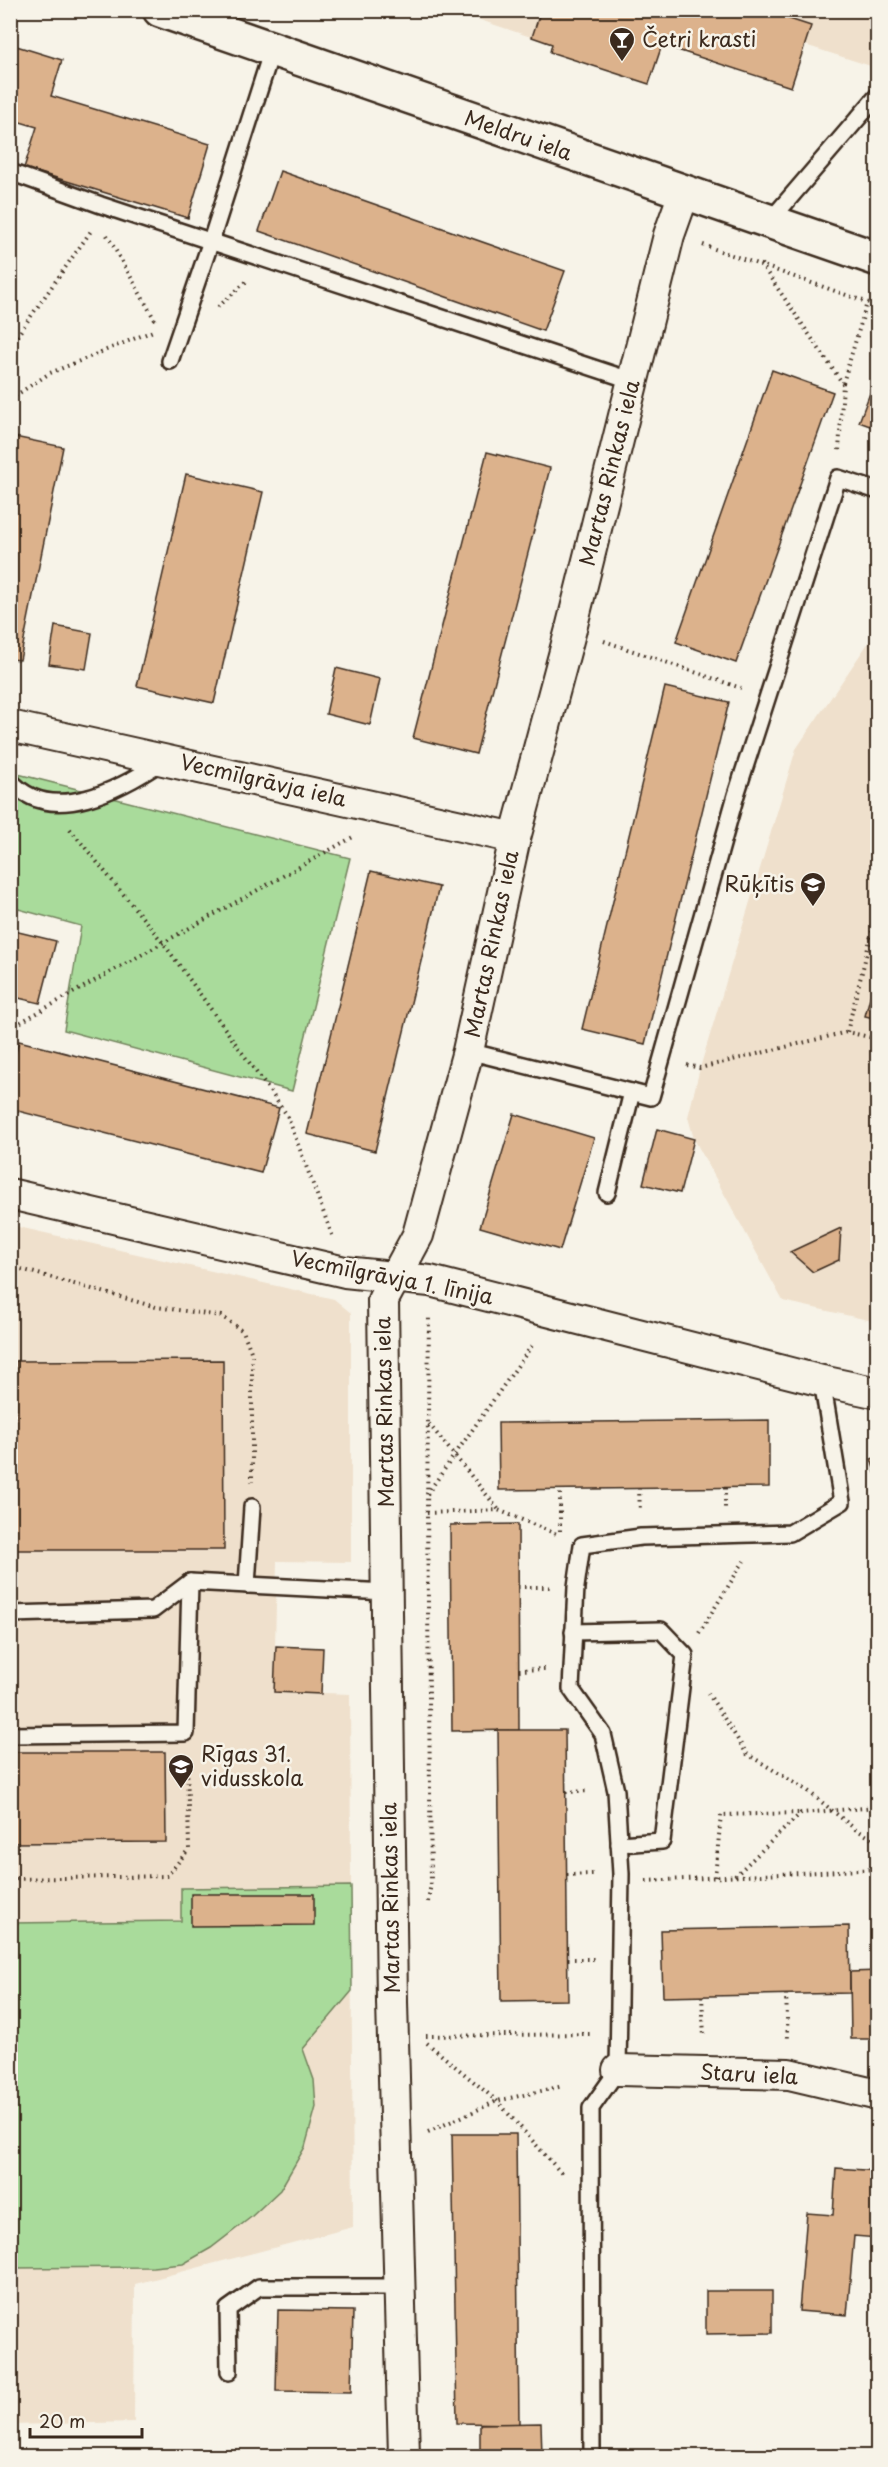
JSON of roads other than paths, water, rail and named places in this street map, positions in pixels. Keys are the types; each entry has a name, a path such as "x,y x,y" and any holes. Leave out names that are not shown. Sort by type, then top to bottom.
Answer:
{"street":[{"name":"Meldru iela","path":"160,10 684,194 878,259"},
{"name":"Martas Rinkas iela","path":"404,2457 398,2287 383,1300 418,1235 468,1051 515,838 571,629 669,235 684,194"},
{"name":"Vecmīlgrāvja iela","path":"10,726 515,838"},
{"name":"Vecmīlgrāvja 1. līnija","path":"10,1194 345,1272 430,1281 822,1381 878,1393"},
{"name":"Staru iela","path":"618,2070 789,2074 878,2095"}],"lane":[{"path":"170,361 272,50"},
{"path":"769,222 878,94"},
{"path":"10,172 100,212 211,241 633,381"},
{"path":"468,1051 651,1097 736,795 838,478 878,491"},
{"path":"10,780 19,791 32,798 42,802 60,803 83,799 114,789 144,774 165,759"},
{"path":"607,1193 632,1092"},
{"path":"592,2457 591,2108 618,2070 621,1882 616,1791 603,1734 571,1689 576,1587 582,1545 641,1537 790,1533 842,1502 822,1381"},
{"path":"247,1585 252,1507"},
{"path":"10,1614 153,1610 190,1582 387,1592"},
{"path":"10,1735 186,1733 190,1582"},
{"path":"573,1632 662,1630 685,1655 662,1841 619,1844"},
{"path":"229,2372 228,2309 258,2287 398,2287"}],"place":[{"name":"Četri krasti","path":"622,63"},
{"name":"Rūķītis","path":"813,908"},
{"name":"Rīgas 31. vidusskola","path":"181,1790"}]}
